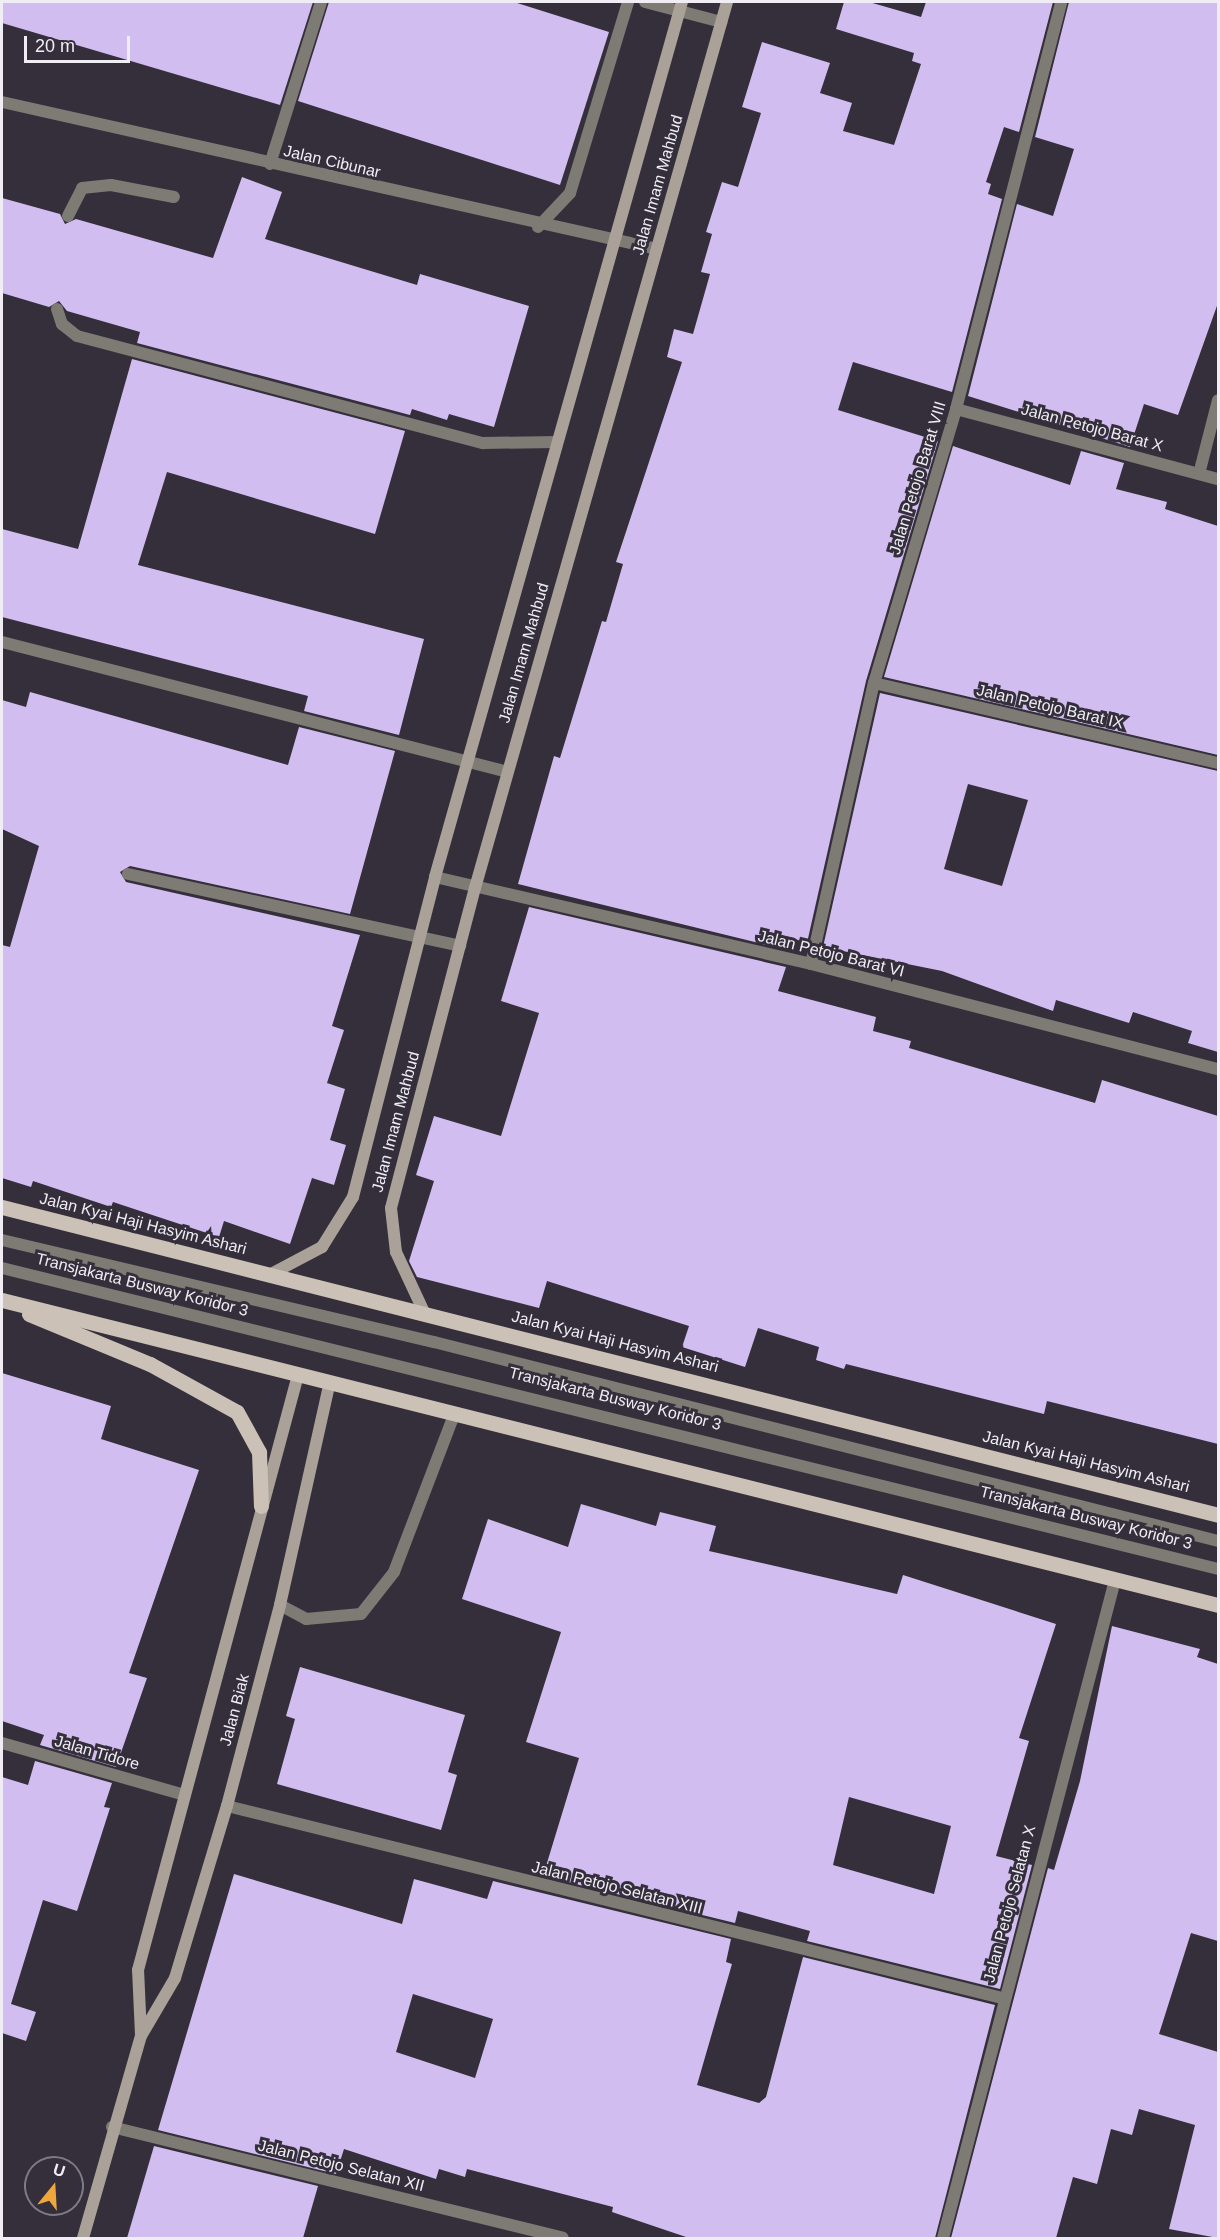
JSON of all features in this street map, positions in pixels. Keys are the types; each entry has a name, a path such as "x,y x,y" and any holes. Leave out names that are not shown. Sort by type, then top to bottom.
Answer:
{"main road":[{"name":"Jalan Imam Mahbud","path":"424,1312 396,1252 391,1208 475,888 727,2"},
{"name":"Jalan Imam Mahbud","path":"271,1274 322,1247 353,1197 435,877 612,241 680,6"},
{"name":"Jalan Kyai Haji Hasyim Ashari","path":"2,1207 424,1312 1218,1515"},
{"path":"2,1301 1218,1605"},
{"path":"2,1301 160,1369 237,1412 259,1452 261,1506"},
{"name":"Jalan Biak","path":"141,2036 138,1970 298,1375"},
{"name":"Jalan Biak","path":"82,2238 112,2127 141,2036 175,1978 227,1806 280,1605 330,1382"}],"street":[{"path":"270,164 321,2"},
{"path":"538,226 570,193 628,2"},
{"path":"645,2 680,6 721,22"},
{"name":"Jalan Petojo Barat VIII","path":"811,964 874,683 956,409 1061,2"},
{"name":"Jalan Cibunar","path":"2,102 538,226 657,249"},
{"path":"68,216 82,188 111,185 174,197"},
{"path":"57,309 62,324 77,336 483,443 557,442"},
{"path":"1199,474 1218,400"},
{"name":"Jalan Petojo Barat X","path":"956,409 1218,478"},
{"path":"2,642 508,771"},
{"name":"Jalan Petojo Barat IX","path":"874,683 1218,763"},
{"path":"128,874 460,946"},
{"name":"Jalan Petojo Barat VI","path":"435,877 811,964 1218,1069"},
{"name":"Transjakarta Busway Koridor 3","path":"2,1240 446,1345 1218,1541"},
{"name":"Transjakarta Busway Koridor 3","path":"2,1268 1218,1569"},
{"path":"280,1605 306,1619 361,1614 394,1572 454,1415"},
{"name":"Jalan Petojo Selatan X","path":"943,2238 1002,1998 1114,1580"},
{"name":"Jalan Tidore","path":"2,1743 184,1795"},
{"name":"Jalan Petojo Selatan XIII","path":"227,1806 1002,1998"},
{"name":"Jalan Petojo Selatan XII","path":"112,2127 563,2238"}],"building":[{"path":"2,2 313,2 280,105 2,23"},
{"path":"329,2 514,2 609,32 560,185 298,101"},
{"path":"844,2 869,2 921,17 926,2 1053,2 1019,132 1004,127 986,182 991,184 988,194 1002,199 952,392 853,362 838,410 938,441 866,681 807,943 795,939 791,951 518,884 554,756 560,758 602,621 606,622 623,564 616,562 682,362 667,357 674,329 693,334 710,274 701,272 712,234 706,232 722,182 738,187 761,113 742,107 762,42 830,63 820,93 852,103 843,131 894,145 921,64 912,61 914,53 836,29"},
{"path":"1069,2 1218,2 1218,303 1178,415 1144,404 1130,447 968,396 1017,204 1053,216 1074,149 1035,137"},
{"path":"242,177 282,192 265,239 417,285 420,274 529,306 494,427 449,414 447,420 412,409 410,415 137,343 140,332 67,311 59,301 49,307 2,293 2,198 60,214 65,224 76,219 213,258"},
{"path":"132,359 405,431 375,534 167,472 138,565 424,639 399,735 304,711 308,696 2,617 2,529 78,549"},
{"path":"953,446 1070,485 1081,451 1124,463 1116,489 1167,502 1165,509 1218,526 1218,755 884,677"},
{"path":"30,692 288,765 299,727 395,751 350,914 130,866 120,872 126,882 360,935 332,1026 344,1030 327,1083 345,1089 330,1140 346,1145 334,1185 312,1178 290,1244 224,1221 219,1237 113,1202 111,1207 33,1181 31,1187 2,1178 2,945 10,947 39,846 2,829 2,700 26,707"},
{"path":"880,693 1218,771 1218,1052 1188,1043 1192,1031 1133,1012 1129,1023 1056,1000 1053,1011 942,971 823,947","holes":["968,784 1028,800 1002,886 944,869"]},
{"path":"529,907 786,967 778,991 876,1017 873,1031 911,1041 909,1048 1095,1103 1102,1080 1218,1116 1218,1444 1047,1401 1044,1414 846,1364 844,1369 816,1360 819,1347 758,1328 745,1367 682,1347 689,1326 547,1281 539,1308 417,1277 409,1261 434,1181 416,1175 434,1116 501,1136 539,1013 501,1001"},
{"path":"2,1373 111,1406 101,1439 199,1470 129,1673 147,1678 116,1767 40,1745 44,1735 2,1721"},
{"path":"581,1504 656,1526 660,1512 716,1526 709,1551 897,1594 903,1575 1056,1624 1019,1738 1029,1741 996,1856 1032,1865 1000,1989 807,1941 810,1931 738,1911 735,1923 543,1876 579,1758 526,1742 561,1632 462,1599 488,1519 568,1547","holes":["849,1797 951,1826 934,1894 833,1865"]},
{"path":"1112,1626 1200,1649 1197,1657 1218,1664 1218,1941 1191,1933 1159,2034 1218,2052 1218,2238 1169,2229 1195,2125 1139,2109 1132,2135 1111,2129 1097,2184 1073,2177 1056,2238 951,2238 1048,1868 1054,1870 1080,1781"},
{"path":"300,1667 465,1715 448,1772 457,1775 441,1830 277,1784 295,1719 286,1716"},
{"path":"35,1761 112,1783 104,1807 110,1808 77,1911 43,1900 11,2004 36,2012 26,2041 2,2033 2,1777 28,1785"},
{"path":"234,1874 402,1924 414,1879 487,1899 493,1881 731,1939 726,1962 732,1964 697,2085 759,2103 766,2097 803,1957 995,2005 935,2238 689,2238 612,2212 613,2207 467,2169 465,2177 439,2169 436,2179 344,2149 336,2174 158,2130","holes":["413,1994 493,2019 475,2078 396,2052"]},
{"path":"154,2146 318,2186 303,2238 127,2238"}]}
